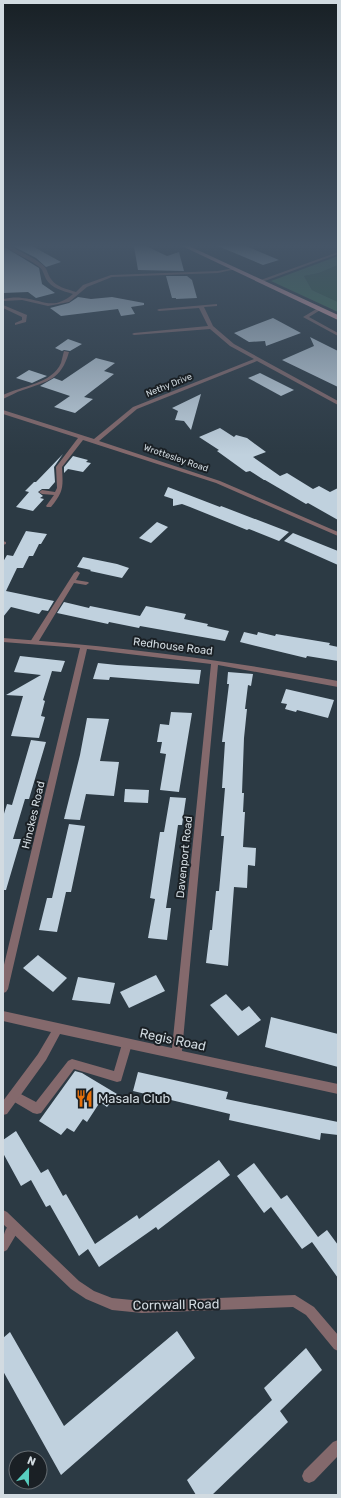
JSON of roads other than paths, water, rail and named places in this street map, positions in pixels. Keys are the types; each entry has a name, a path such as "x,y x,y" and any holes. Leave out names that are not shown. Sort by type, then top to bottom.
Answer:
{"street":[{"path":"17,324 24,321 25,316"},
{"path":"206,316 211,327 232,345 338,403"},
{"path":"308,316 305,318 338,335"},
{"path":"134,334 211,327"},
{"path":"3,397 16,391 37,385 59,371 63,366 66,352"},
{"name":"Nethy Drive","path":"96,441 135,408 258,359"},
{"name":"Wrottesley Road","path":"3,412 144,456 218,482 338,534"},
{"path":"49,506 57,494 60,478 59,467 82,437"},
{"path":"42,492 57,494"},
{"path":"34,642 77,573"},
{"path":"72,581 86,583"},
{"name":"Redhouse Road","path":"3,640 84,647 215,662 338,684"},
{"name":"Hinckes Road","path":"3,989 84,647"},
{"name":"Davenport Road","path":"176,1055 215,662"},
{"name":"Regis Road","path":"3,1016 22,1022 58,1028 176,1055 338,1088"},
{"path":"3,1110 15,1096 42,1057 58,1028"},
{"path":"15,1096 37,1109 72,1064 117,1077 127,1044"},
{"name":"Cornwall Road","path":"3,1216 75,1285 90,1295 112,1304 142,1307 295,1301 310,1311 338,1345"},
{"path":"3,1246 14,1228"},
{"path":"309,1476 338,1447"}],"place":[{"name":"Masala Club","path":"85,1098"}]}
